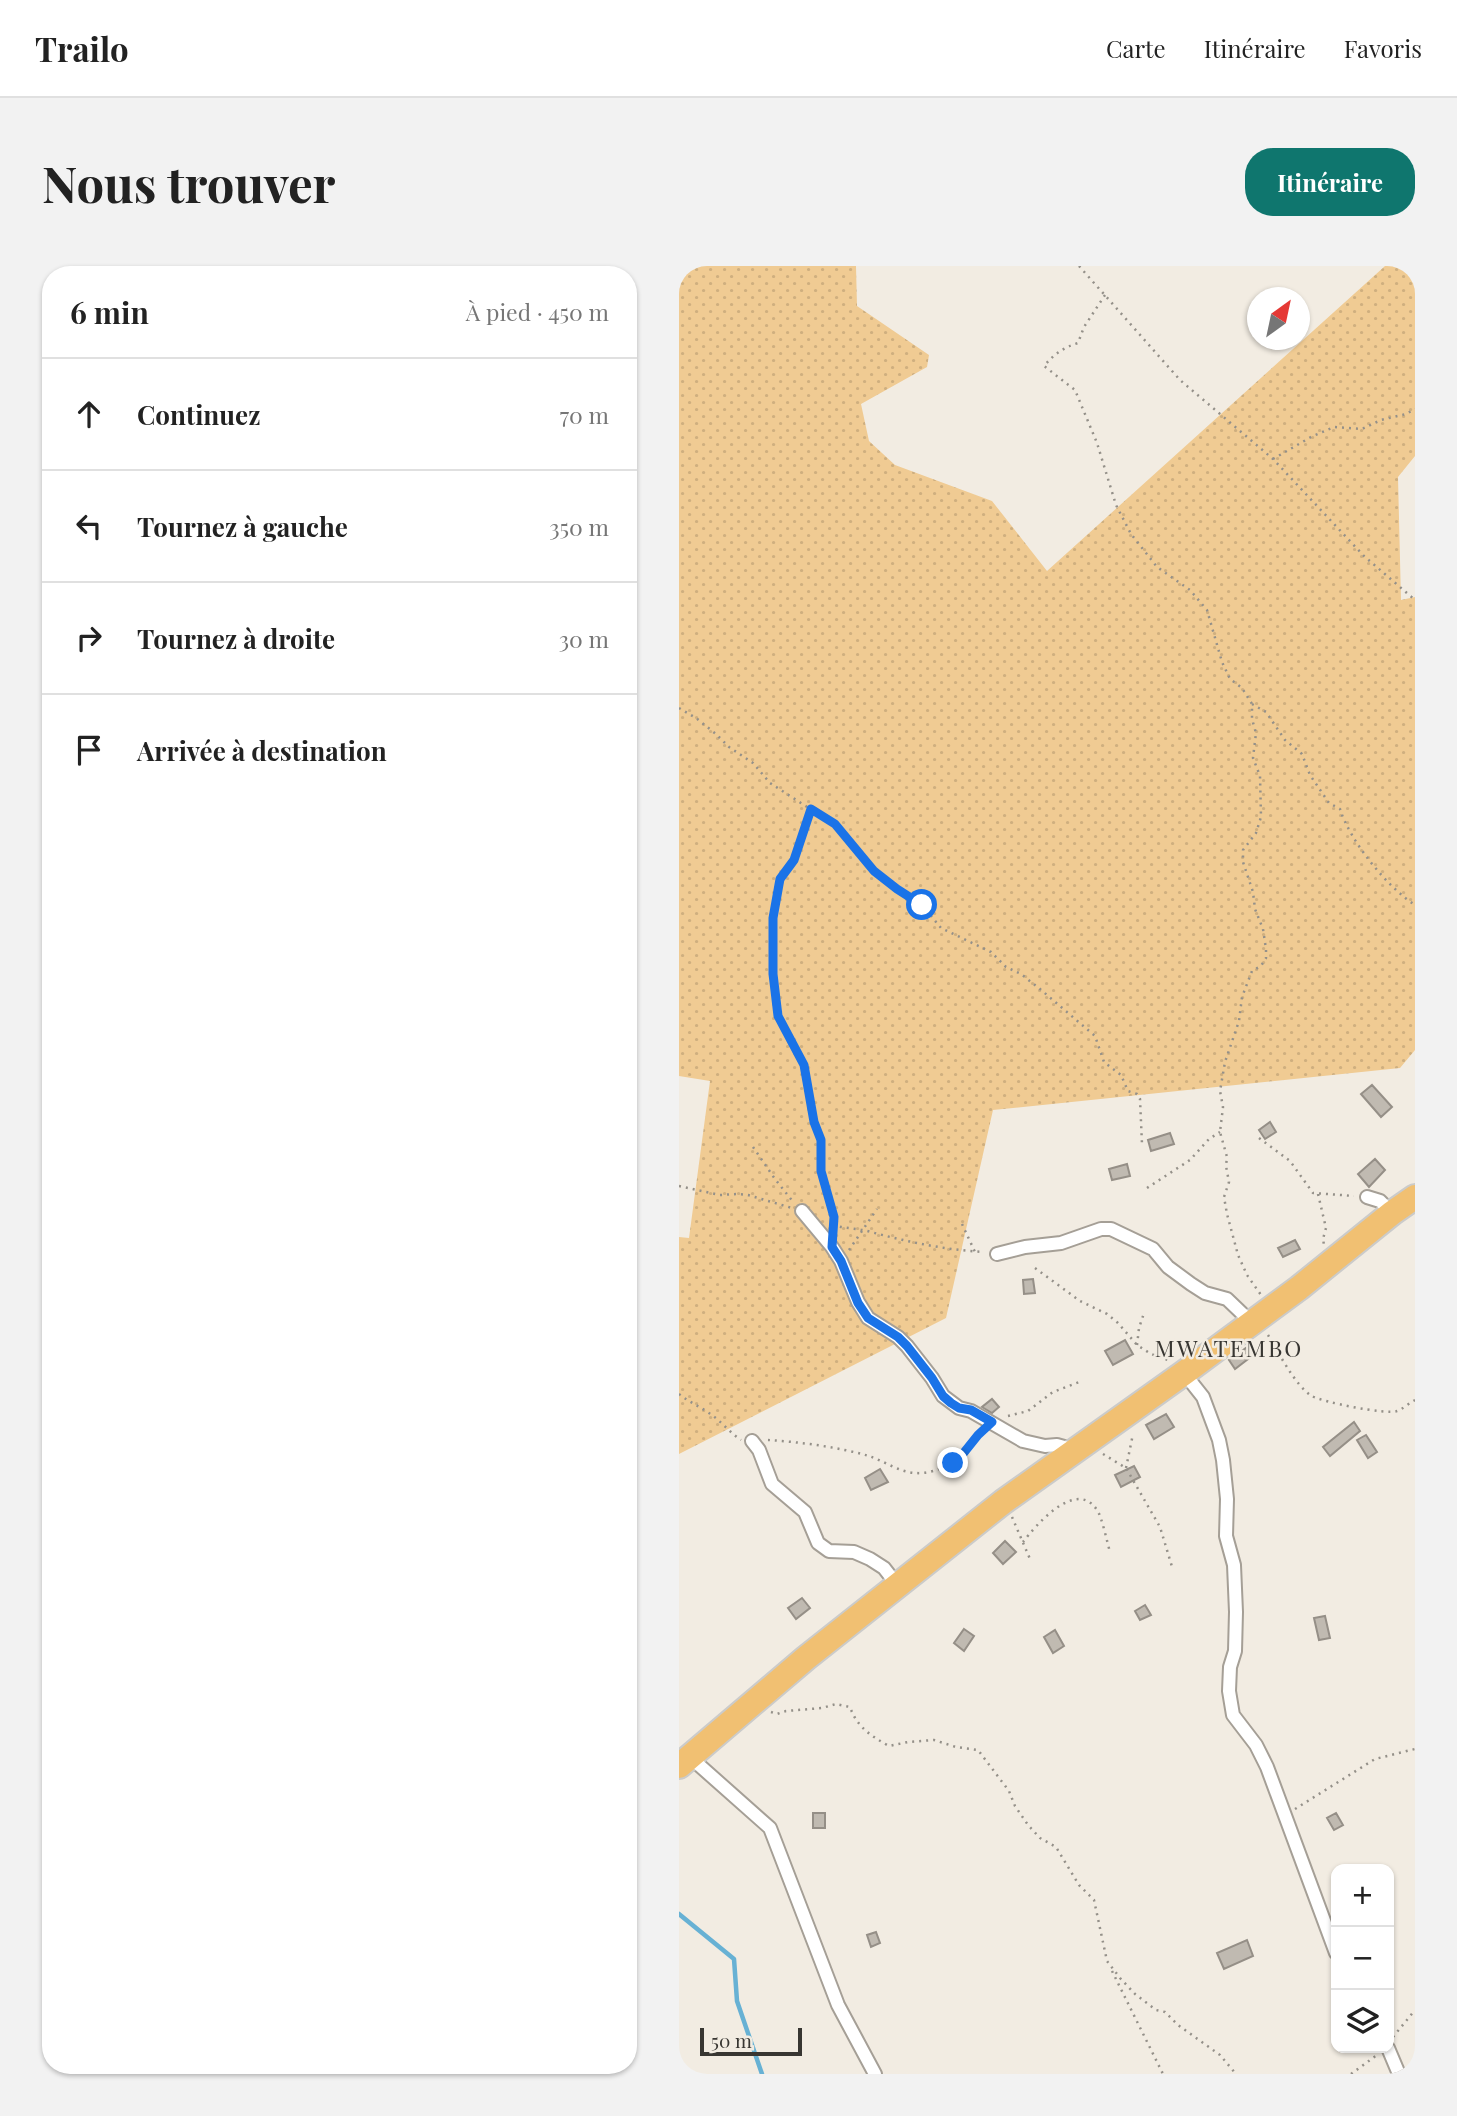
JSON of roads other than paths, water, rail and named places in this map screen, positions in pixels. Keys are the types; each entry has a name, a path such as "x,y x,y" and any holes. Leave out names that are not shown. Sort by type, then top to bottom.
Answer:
{"highway":[{"path":"685,1762 747,1707 1003,1502 1184,1373 1415,1197"}],"street":[{"path":"1367,1197 1380,1201 1392,1213"},
{"path":"802,1211 841,1261 858,1303 868,1318 907,1346 951,1403 971,1410 1023,1441 1045,1446 1078,1448"},
{"path":"997,1254 1025,1247 1061,1244 1101,1229 1111,1229 1153,1249 1168,1267 1205,1293 1227,1299 1259,1316"},
{"path":"1184,1373 1203,1397 1219,1440 1223,1460 1227,1499 1226,1536 1234,1565 1236,1602 1235,1651 1230,1667 1229,1691 1233,1716 1256,1745 1286,1814 1331,1939"},
{"path":"752,1441 759,1450 772,1484 805,1512 818,1543 829,1551 854,1552 870,1559 884,1568 898,1586"},
{"path":"685,1762 770,1828 838,2005 875,2074"},
{"path":"1388,2053 1399,2074"}],"waterway":[{"path":"679,1914 734,1959 737,2001 762,2074"}],"district":[{"name":"MWATEMBO","path":"1229,1349"}]}
